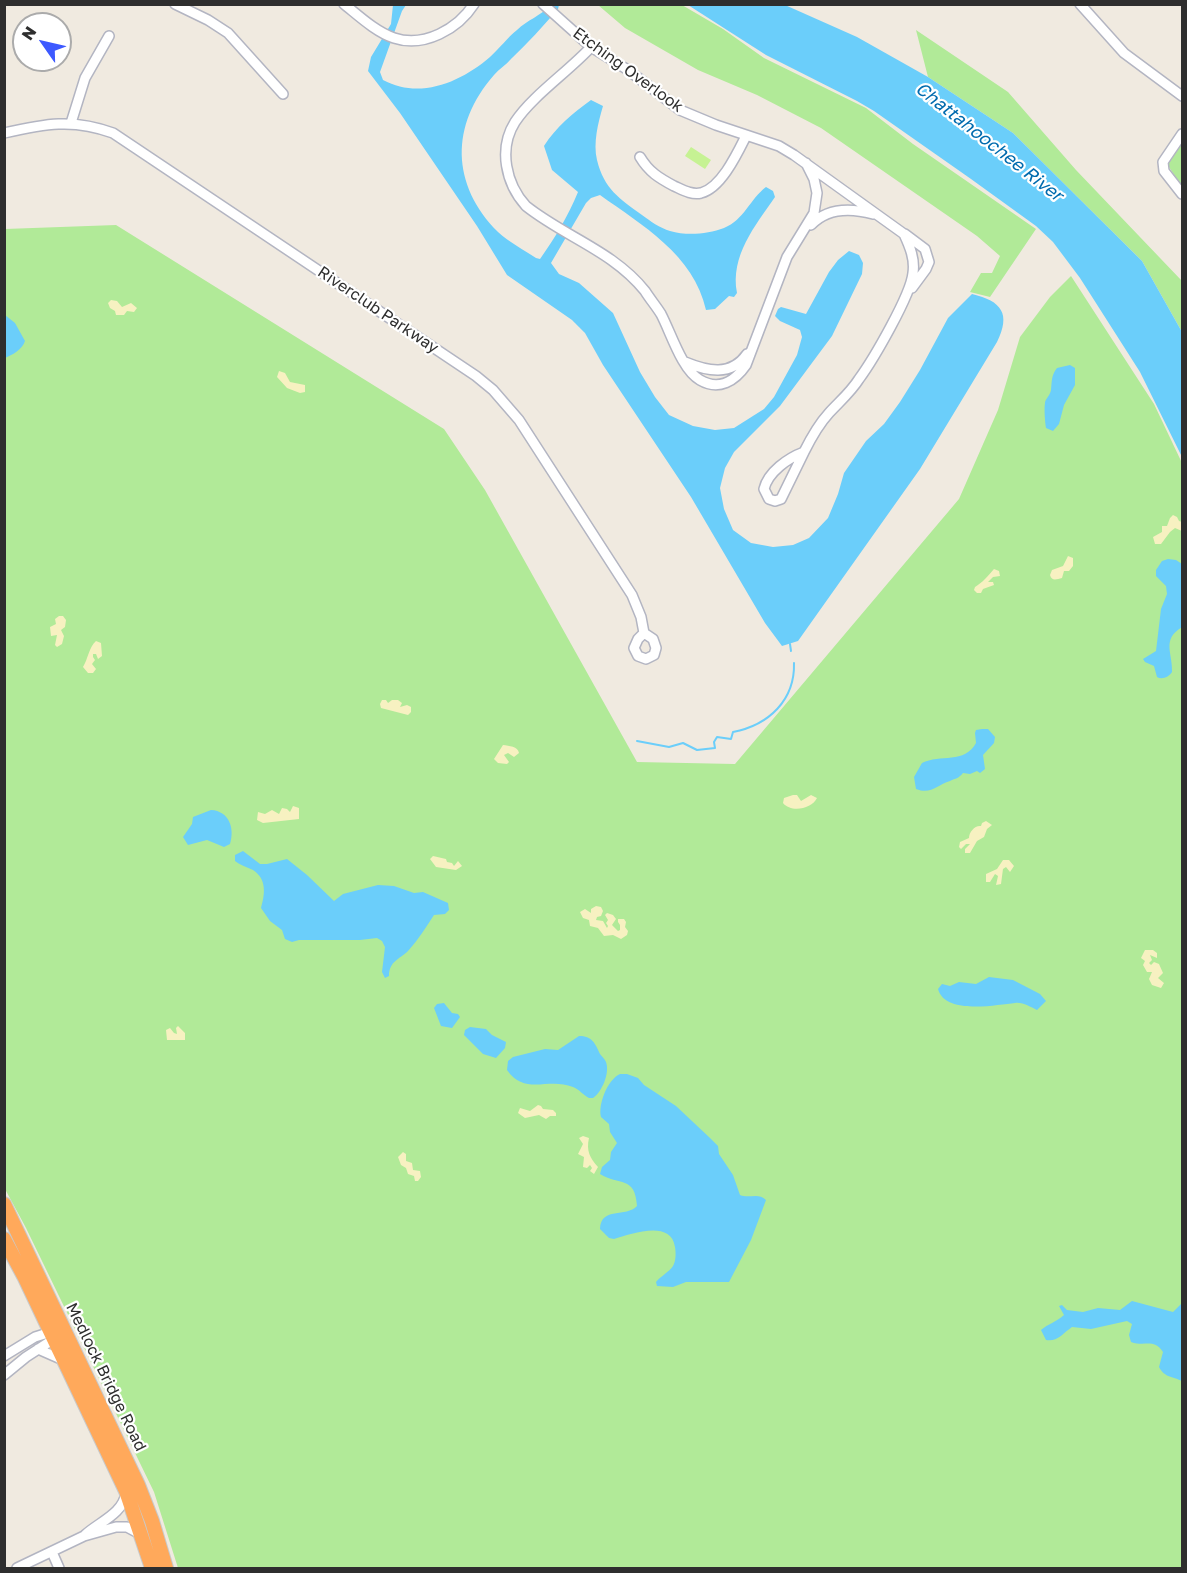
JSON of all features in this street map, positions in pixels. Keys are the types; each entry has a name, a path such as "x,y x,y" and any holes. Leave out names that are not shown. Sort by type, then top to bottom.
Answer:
{"highway":[{"name":"Medlock Bridge Road","path":"4,1204 57,1333 138,1485 152,1521 166,1569"},
{"name":"Medlock Bridge Road","path":"4,1239 43,1314 57,1333 65,1361 126,1491 152,1569"}],"street":[{"path":"175,4 208,20 228,33 283,94"},
{"path":"344,4 380,31 395,39 411,41 439,35 460,22 474,4"},
{"name":"Etching Overlook","path":"543,4 591,47 628,70 680,110 780,147 806,163 925,249 929,261 926,269 906,294"},
{"path":"1080,4 1124,53 1182,96"},
{"path":"71,123 85,78 109,36"},
{"path":"591,47 528,106 515,122 508,139 506,171 517,197 536,214 614,261 631,276 661,314 692,375 702,381 713,385 724,384 736,378 746,365 787,257 814,213 817,193 814,179 806,163"},
{"name":"Riverclub Parkway","path":"4,133 52,124 71,123 98,128 125,140 457,363 493,390 519,420 632,595 641,617 644,633"},
{"path":"1182,134 1163,162 1164,171 1182,194"},
{"path":"640,157 647,169 655,176 688,192 699,193 710,189 720,179 738,153 746,136"},
{"path":"802,233 817,218 836,211 857,209 884,218"},
{"name":"Etching Overlook","path":"804,452 785,462 769,479 764,489 769,499 775,501 781,499 816,429 858,382 906,294 912,281 913,260 904,234"},
{"path":"685,362 704,369 719,371 736,365 750,350"},
{"name":"Medlock Bridge Road","path":"35,1337 43,1314"},
{"path":"4,1356 35,1337 57,1333"},
{"path":"5,1374 57,1333"},
{"path":"38,1349 65,1361"},
{"path":"84,1536 118,1510 125,1501 126,1491"},
{"path":"17,1569 84,1536 121,1527 133,1529 142,1535"},
{"path":"52,1551 59,1569"}],"green space":[{"path":"598,5 682,5 723,29 764,58 866,108 913,144 1036,229 990,297 970,292 981,273 992,273 1000,256 977,236 821,128 757,95 698,70 625,28"},
{"path":"916,30 1008,92 1076,170 1182,281 1182,332 1142,261 1013,133 928,77"},
{"path":"1182,140 1182,187 1167,164"},
{"path":"691,147 711,160 705,169 685,156"},
{"path":"116,225 444,429 485,490 637,762 735,764 959,499 998,410 1020,337 1050,297 1071,276 1154,404 1182,463 1182,1568 178,1568 154,1492 5,1189 5,229"}],"sand":[{"path":"111,300 117,301 122,307 131,303 137,308 134,312 127,311 124,315 116,315 108,303"},
{"path":"279,371 285,373 290,382 305,385 305,392 300,393 287,388 277,377"},
{"path":"1173,515 1182,522 1182,531 1175,528 1161,544 1155,544 1153,537 1162,532 1162,526 1167,526"},
{"path":"1068,556 1073,558 1073,566 1069,571 1064,571 1062,578 1052,579 1050,575 1052,570 1063,566"},
{"path":"994,569 999,571 1000,576 993,577 988,582 993,582 994,585 977,593 974,590 975,587"},
{"path":"63,616 66,620 65,627 61,630 64,636 62,644 57,647 55,645 57,635 51,636 50,627 56,624 55,619"},
{"path":"96,641 101,643 102,656 98,659 96,654 93,654 95,660 92,664 96,669 93,673 88,673 83,667"},
{"path":"382,700 388,703 398,700 402,703 400,707 407,705 411,707 411,712 408,715 381,708"},
{"path":"503,745 515,748 519,753 514,757 508,753 504,755 509,762 507,764 498,763 494,759"},
{"path":"797,795 801,801 811,795 817,798 811,805 796,809 783,803 784,798"},
{"path":"293,806 299,808 299,819 263,823 257,820 258,812 265,814 272,810 279,814 282,808 290,812"},
{"path":"986,821 992,825 987,829 984,837 977,841 970,853 965,853 965,849 970,844 966,844 961,849 960,842 969,838 973,829"},
{"path":"433,856 446,859 454,866 458,861 462,866 456,870 436,867 430,859"},
{"path":"1003,860 1009,860 1014,866 1010,872 1006,867 1003,869 1001,884 996,885 998,876 995,874 990,882 986,882 986,874 997,869"},
{"path":"596,906 601,907 603,911 596,920 603,921 607,928 608,920 605,915 607,913 613,915 616,919 612,925 618,931 620,925 618,919 624,919 627,935 621,939 613,935 604,936 598,928 590,926 589,920 583,918 580,912 585,909 591,913 591,909"},
{"path":"1145,950 1153,950 1157,953 1157,958 1150,955 1152,960 1149,963 1159,964 1163,973 1158,978 1164,983 1161,988 1152,985 1149,979 1152,972 1147,972 1143,965 1145,961 1141,958"},
{"path":"178,1026 185,1033 185,1040 167,1040 166,1030 170,1028 177,1034"},
{"path":"538,1105 543,1109 553,1110 556,1116 546,1119 539,1115 525,1118 518,1113 520,1108 530,1111"},
{"path":"583,1136 589,1138 589,1154 598,1167 594,1174 590,1171 592,1168 590,1165 587,1168 583,1167 584,1157 578,1154 583,1144 579,1138"},
{"path":"403,1152 406,1154 406,1161 412,1163 413,1170 420,1171 421,1177 418,1181 415,1181 414,1176 408,1174 406,1168 401,1165 398,1157"}],"water":[{"path":"393,5 406,5 380,72 383,80 397,86 425,88 453,81 479,66 521,27 550,5 559,5 535,34 494,75 480,94 469,114 462,155 464,175 471,195 483,214 502,236 536,258 540,259 551,243 578,192 552,170 544,146 565,121 591,100 603,106 596,147 597,160 604,179 620,198 648,220 663,228 677,233 690,234 724,228 737,220 766,187 773,191 775,197 752,230 741,254 737,266 737,293 734,297 729,296 715,309 706,310 700,290 690,273 664,243 600,195 591,198 586,203 551,263 559,274 579,283 613,313 640,372 669,415 693,426 715,430 734,428 764,409 774,397 797,355 802,337 800,330 780,321 775,316 778,309 781,307 806,314 838,260 849,251 859,255 863,263 862,274 832,336 780,406 734,452 725,468 720,488 724,509 733,530 751,543 773,547 793,545 809,538 828,518 844,473 866,441 884,424 900,402 948,318 972,294 991,301 1001,310 1003,324 997,342 920,469 798,641 782,646 765,623 691,497 603,365 585,333 572,320 507,275 477,226 400,113 368,71 371,57 391,24"},
{"name":"Chattahoochee River","path":"688,5 785,5 857,37 928,77 1013,133 1142,261 1182,332 1182,457 1140,372 1080,278 1053,242 1036,226 874,111 766,55"},
{"path":"5,315 15,323 25,341 19,350 5,358"},
{"path":"1070,365 1075,368 1075,385 1064,405 1059,424 1053,431 1046,428 1045,402 1057,368"},
{"path":"1168,559 1182,564 1182,627 1170,642 1172,672 1167,677 1161,678 1157,677 1154,666 1143,659 1156,651 1161,609 1167,594 1166,586 1156,576 1156,570 1162,561"},
{"path":"988,729 995,737 994,743 983,755 985,769 980,773 977,771 970,774 963,773 930,790 916,789 914,777 922,763 965,754 976,743 976,730"},
{"path":"211,810 222,813 229,821 232,832 230,844 224,847 207,840 188,845 183,837 192,824 193,817"},
{"path":"243,851 260,864 287,859 334,901 343,894 378,885 394,886 414,893 423,892 448,903 449,910 445,914 434,915 412,947 393,964 389,976 385,978 382,972 385,947 377,938 292,942 285,939 282,930 270,921 261,908 264,892 261,878 253,870 235,861 235,855"},
{"path":"989,977 1013,980 1040,994 1046,1001 1037,1010 1018,1003 984,1006 960,1005 943,997 938,989 942,984 950,986 959,982 976,984"},
{"path":"444,1003 452,1013 460,1017 452,1028 441,1026 434,1008 437,1004"},
{"path":"470,1027 486,1029 506,1042 505,1048 496,1058 483,1054 464,1035 465,1030"},
{"path":"579,1036 587,1037 592,1041 607,1066 604,1082 593,1098 564,1084 521,1082 507,1070 508,1061 513,1057 545,1049 558,1050"},
{"path":"620,1074 638,1078 644,1085 676,1106 718,1146 719,1154 733,1175 740,1195 760,1196 766,1200 751,1240 729,1282 686,1282 673,1287 657,1286 656,1282 675,1262 672,1238 666,1233 649,1231 614,1239 609,1238 600,1229 605,1217 637,1206 636,1196 629,1185 600,1174 602,1167 610,1160 611,1152 617,1143 610,1132 609,1124 601,1117 601,1106 607,1087"},
{"path":"1132,1301 1173,1312 1182,1303 1182,1381 1161,1371 1159,1367 1163,1352 1160,1348 1153,1344 1131,1342 1129,1335 1132,1324 1127,1321 1091,1329 1072,1327 1057,1338 1050,1340 1046,1340 1041,1330 1064,1315 1059,1306 1062,1305 1067,1310 1083,1312 1098,1308 1120,1310"}],"waterway":[{"path":"790,644 791,651"},
{"path":"637,741 669,747 683,743 697,750 715,748 714,742 717,737 731,739 733,732 758,723 777,709 790,688 794,663"}]}
